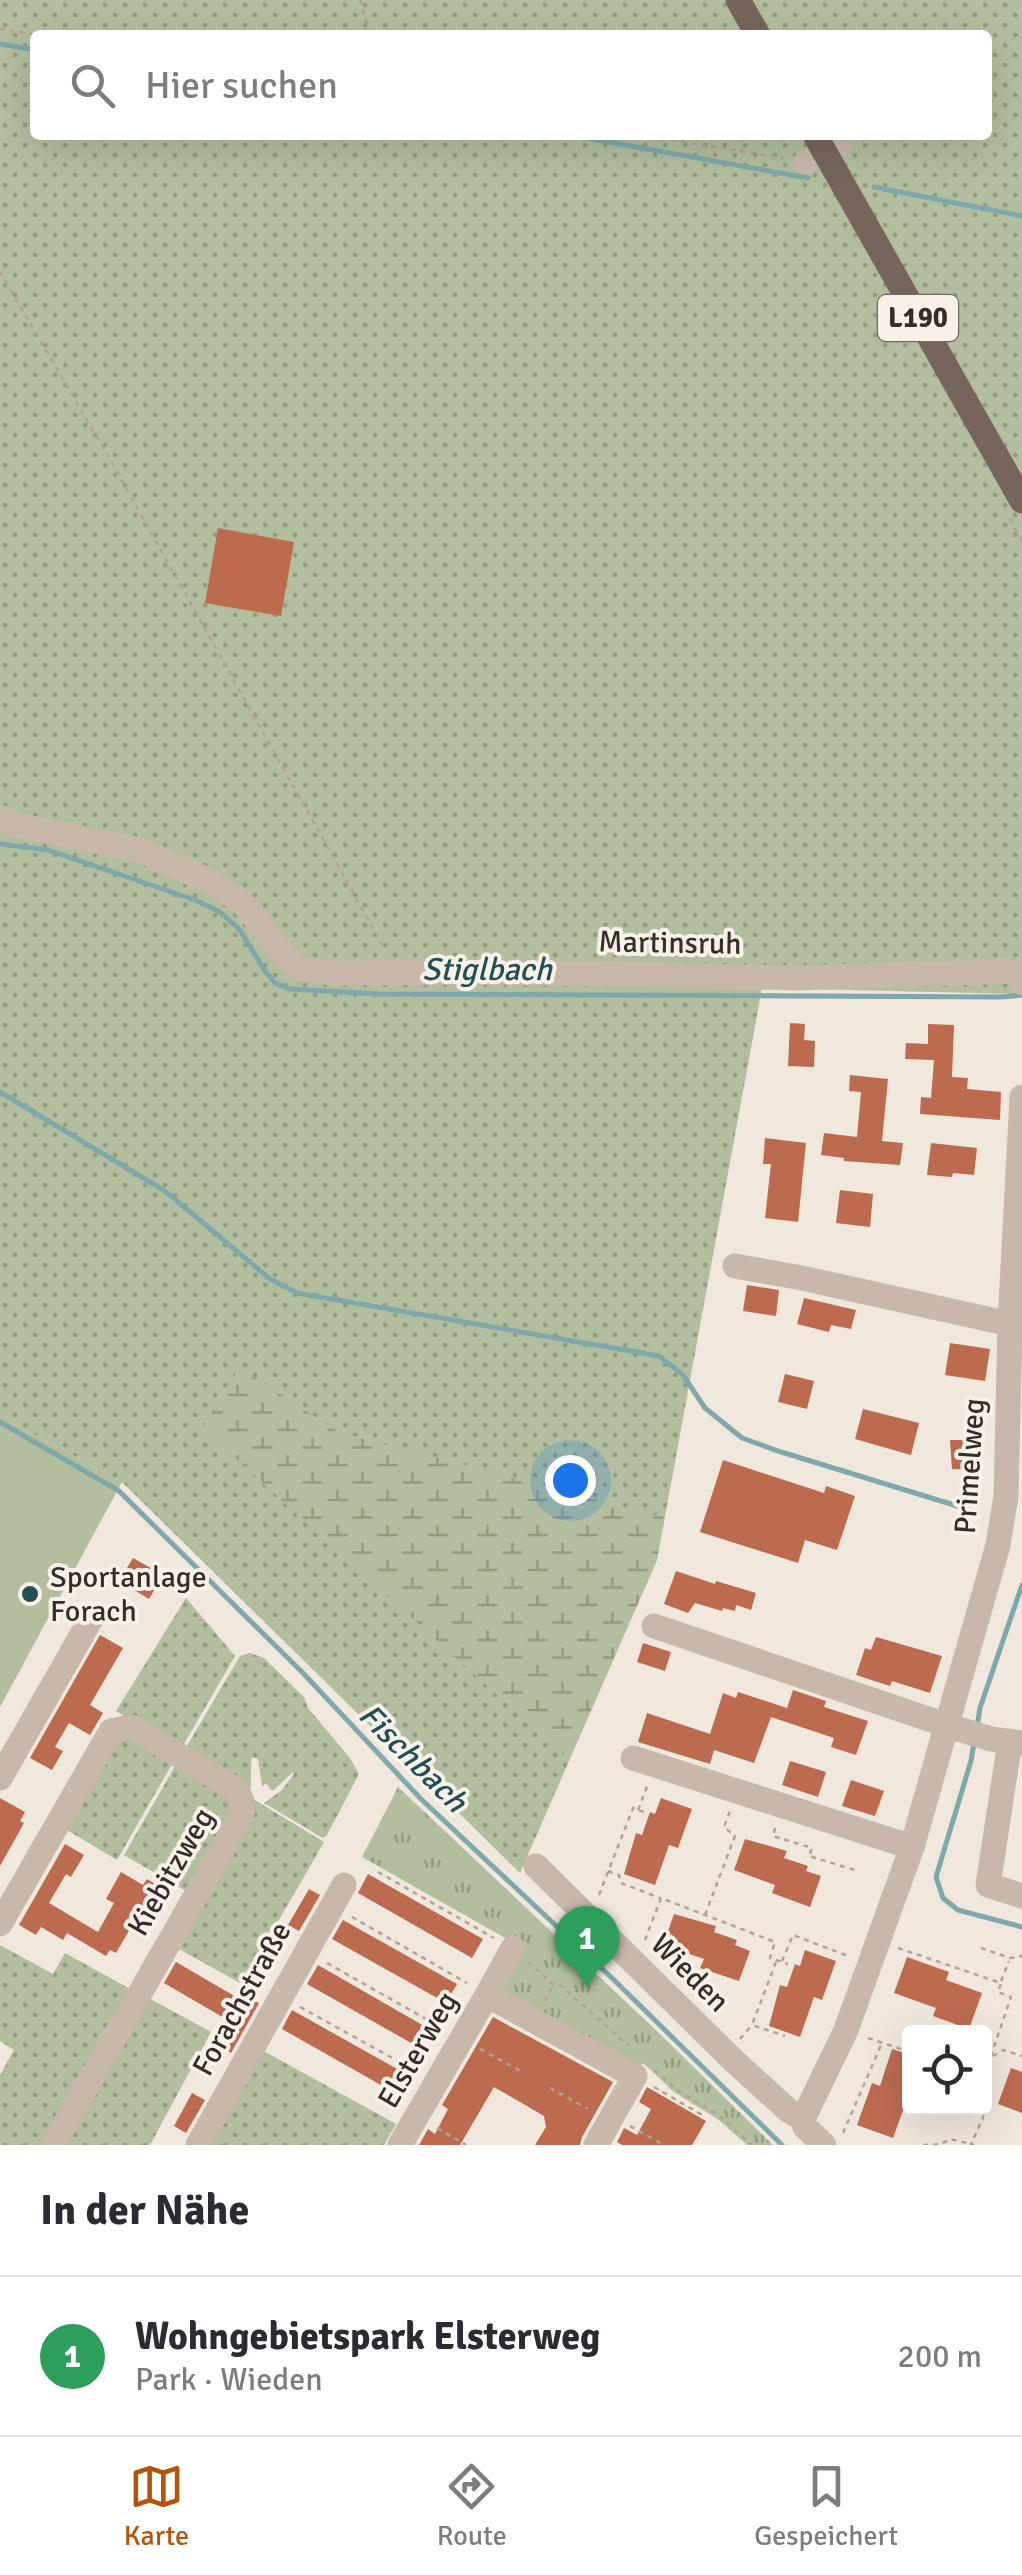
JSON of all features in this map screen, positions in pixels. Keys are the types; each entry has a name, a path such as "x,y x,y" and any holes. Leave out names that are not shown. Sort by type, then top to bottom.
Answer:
{"main road":[{"path":"738,0 755,30"},
{"name":"L190","path":"821,148 1022,500"}],"street":[{"name":"Martinsruh","path":"0,818 15,825 140,850 214,882 244,903 287,958 300,968 330,974 491,972 797,978 1015,971 1022,982"},
{"name":"Primelweg","path":"912,1848 953,1727 1004,1513 1022,1097"},
{"path":"735,1266 1010,1324"},
{"path":"0,1778 91,1619"},
{"path":"654,1626 953,1727 1007,1741 988,1885 1022,1896"},
{"name":"Kiebitzweg","path":"0,1924 111,1731 131,1727 237,1790 242,1815 52,2145"},
{"path":"632,1758 912,1848 846,2030 803,2119"},
{"name":"Wieden","path":"536,1866 734,2062 803,2119 811,2134 833,2140"},
{"name":"Forachstraße","path":"198,2145 344,1886"},
{"path":"487,1995 512,1948"},
{"name":"Elsterweg","path":"400,2145 487,1995 635,2076"},
{"path":"596,2145 635,2076"}],"path":[{"path":"360,0 369,30"},
{"path":"0,29 30,34"},
{"path":"711,140 821,148"},
{"path":"0,272 376,930 395,972"},
{"path":"638,1810 649,1782"},
{"path":"589,1920 632,1808 646,1813"},
{"path":"706,1916 735,1836 724,1827 731,1810"},
{"path":"775,1825 773,1836 812,1848 809,1856 858,1871"},
{"path":"616,1850 625,1853"},
{"path":"608,1871 619,1875 621,1883 775,1942 770,1958 788,1964"},
{"path":"378,1872 522,1954 630,2048"},
{"path":"635,1965 661,1898"},
{"path":"351,1916 487,1995"},
{"path":"782,1962 793,1935 1001,1983"},
{"path":"980,1948 1010,1958 1022,1956"},
{"path":"992,2055 1011,1997 998,1992 1010,1958"},
{"path":"322,1960 524,2074"},
{"path":"776,1960 752,2024 785,2036"},
{"path":"299,2006 436,2082"},
{"path":"846,2030 902,2049"},
{"path":"833,2140 882,2043"},
{"path":"992,2057 1003,2050 1022,2056"},
{"path":"704,2116 635,2076 646,2061 677,2090 719,2115 752,2145"},
{"path":"550,2088 664,2145"},
{"path":"924,2145 950,2139 973,2144 984,2115"},
{"path":"416,2117 466,2145"}],"green space":[{"path":"0,0 1022,0 1022,994 762,988 657,1560 520,1873 122,1482 0,1416"},
{"path":"240,1367 338,1432 664,1517 657,1560 569,1760 202,1428"},
{"name":"Sportanlage Forach","path":"0,1416 122,1482 0,1707"},
{"path":"186,1598 235,1656 180,1751 116,1711"},
{"path":"250,1653 264,1658 304,1697 308,1708 359,1774 323,1838 264,1803 282,1790 293,1772 271,1790 266,1783 262,1786 258,1759 252,1757 250,1792 187,1746 240,1656"},
{"path":"124,1735 175,1759 117,1860 62,1827"},
{"path":"178,1761 222,1785 236,1807 191,1894 124,1855"},
{"path":"398,1787 773,2145 747,2145 719,2120 674,2092 643,2063 639,2070 498,1987 512,1942 362,1857"},
{"path":"253,1799 324,1842 242,1984 175,1947"},
{"path":"0,1945 53,1974 65,1953 132,1990 46,2145 0,2145 0,2075 14,2050 0,2041"},
{"path":"143,1995 211,2032 150,2145 62,2145"},
{"path":"260,2049 396,2124 384,2145 207,2145"}],"building":[{"path":"218,528 294,542 281,616 205,603"},
{"path":"790,1023 805,1024 804,1040 815,1041 814,1067 788,1066"},
{"path":"928,1024 954,1025 952,1077 968,1078 967,1089 1001,1092 1000,1120 920,1114 921,1097 931,1098 934,1060 905,1059 906,1043 928,1044"},
{"path":"850,1075 888,1079 882,1141 903,1143 900,1165 844,1161 821,1155 824,1133 857,1137 861,1092 849,1091"},
{"path":"765,1138 806,1143 798,1222 765,1218 771,1164 763,1164"},
{"path":"931,1143 977,1148 974,1175 927,1175"},
{"path":"840,1190 873,1194 870,1227 836,1223"},
{"path":"747,1285 779,1290 776,1316 743,1311"},
{"path":"804,1298 856,1310 851,1329 831,1325 829,1332 797,1324"},
{"path":"950,1343 990,1349 985,1381 945,1375"},
{"path":"785,1374 814,1381 807,1409 778,1402"},
{"path":"863,1409 919,1423 911,1455 855,1439"},
{"path":"950,1440 981,1440 981,1470 952,1469"},
{"path":"723,1460 824,1493 826,1486 855,1496 837,1550 805,1540 798,1563 700,1532"},
{"path":"133,1558 163,1575 149,1599 119,1581"},
{"path":"676,1571 756,1593 751,1610 736,1605 735,1611 722,1611 695,1603 688,1613 664,1604"},
{"path":"100,1635 123,1648 90,1705 103,1713 90,1735 69,1723 55,1747 63,1751 52,1770 30,1758"},
{"path":"876,1637 942,1656 930,1693 856,1675 865,1648 871,1650"},
{"path":"643,1643 671,1652 665,1671 637,1662"},
{"path":"793,1690 826,1701 824,1707 868,1721 856,1755 831,1747 834,1738 771,1717 754,1763 714,1750 710,1764 638,1742 647,1713 710,1734 723,1693 736,1698 738,1692 787,1708"},
{"path":"790,1761 826,1772 818,1797 782,1785"},
{"path":"851,1780 884,1791 875,1816 842,1806"},
{"path":"0,1798 25,1812 20,1821 24,1823 0,1866"},
{"path":"661,1798 692,1809 678,1848 669,1845 655,1885 624,1874 636,1833 642,1835 650,1812 655,1814"},
{"path":"745,1839 787,1851 784,1858 808,1866 806,1871 821,1876 810,1907 772,1893 775,1885 734,1870"},
{"path":"65,1844 84,1855 71,1877 66,1874 49,1903 98,1932 114,1903 106,1899 121,1872 143,1885 147,1879 172,1894 157,1919 141,1910 116,1953 110,1950 106,1956 67,1933 63,1940 41,1927 36,1935 19,1925"},
{"path":"368,1874 483,1939 472,1958 358,1893"},
{"path":"309,1889 320,1895 299,1931 288,1925"},
{"path":"674,1914 716,1926 714,1932 737,1940 735,1945 750,1951 739,1981 700,1968 704,1959 663,1945"},
{"path":"343,1920 457,1984 446,2003 332,1939"},
{"path":"805,1950 836,1961 822,2000 814,1997 800,2037 769,2026 780,1985 787,1987"},
{"path":"907,1957 949,1972 946,1980 982,1993 970,2025 958,2025 933,2016 936,2008 894,1993"},
{"path":"176,1962 243,2001 245,1996 259,2003 231,2053 217,2045 231,2022 164,1983"},
{"path":"318,1965 431,2030 420,2048 307,1984"},
{"path":"292,2010 406,2074 395,2093 282,2029"},
{"path":"493,2017 613,2082 580,2145 535,2145 546,2127 544,2116 494,2087 460,2145 419,2145 428,2129 435,2134 448,2109 442,2105"},
{"path":"892,2049 902,2052 902,2113 893,2138 857,2125 872,2083 880,2086"},
{"path":"1011,2068 1022,2072 1022,2113 998,2104"},
{"path":"647,2087 706,2121 692,2145 617,2142 624,2128 637,2135 651,2109 639,2102"},
{"path":"192,2093 205,2100 186,2133 174,2126"}],"waterway":[{"path":"0,44 30,49"},
{"path":"598,140 808,178"},
{"path":"874,187 1022,216"},
{"name":"Stiglbach","path":"0,844 48,850 220,912 240,930 275,983 290,989 380,994 1022,995"},
{"path":"0,1092 165,1191 270,1279 297,1293 659,1356 683,1375 705,1408 742,1438 977,1512"},
{"name":"Fischbach","path":"0,1422 119,1491 303,1673 421,1799 782,2145"},
{"path":"977,1727 1022,1585"},
{"path":"974,1743 936,1877 943,1898 958,1910 1022,1927"}],"place":[{"name":"Sportanlage Forach","path":"30,1594"},
{"name":"Wohngebietspark Elsterweg","path":"587,1988"}]}
